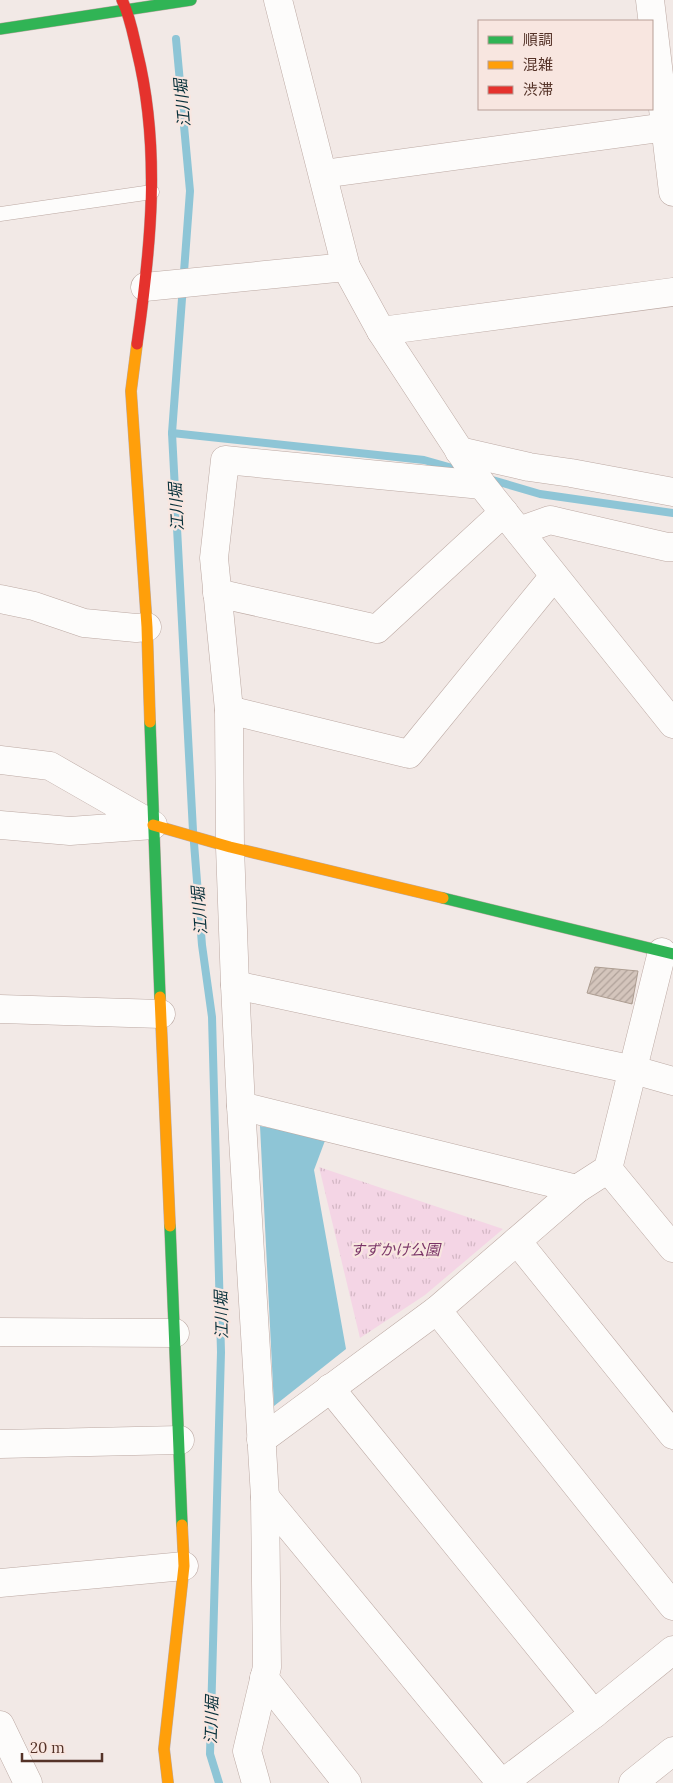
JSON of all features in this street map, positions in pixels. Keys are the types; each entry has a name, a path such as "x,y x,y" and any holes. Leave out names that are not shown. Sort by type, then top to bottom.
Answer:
{"street":[{"path":"0,29 125,5 191,0"},
{"path":"278,0 324,174 346,267 381,331 482,485 673,724"},
{"path":"650,0 669,126 673,192"},
{"path":"125,5 142,70 151,140 152,192 145,287 131,391 147,627 153,825 184,1566 164,1749 168,1783"},
{"path":"324,174 669,126"},
{"path":"145,287 346,267"},
{"path":"381,331 673,292"},
{"path":"459,451 529,467 673,492"},
{"path":"256,1783 247,1750 267,1667 265,1497 235,985 230,847 229,710 214,558 225,460 482,485"},
{"path":"217,593 376,629 511,522 550,520 673,547"},
{"path":"229,710 409,754 554,576"},
{"path":"0,599 34,606 84,623 147,627"},
{"path":"0,760 50,766 153,825 230,847 667,953 608,1169 578,1189 437,1310 262,1440"},
{"path":"0,825 70,831 153,825"},
{"path":"235,985 634,1070 673,1081"},
{"path":"0,1009 161,1014"},
{"path":"241,1106 578,1189"},
{"path":"608,1169 673,1248"},
{"path":"517,1242 673,1435"},
{"path":"437,1310 673,1606"},
{"path":"0,1332 175,1333"},
{"path":"330,1388 594,1714"},
{"path":"0,1444 180,1440"},
{"path":"265,1497 502,1783 594,1714 673,1650"},
{"path":"0,1583 184,1566"},
{"path":"264,1678 347,1783"},
{"path":"0,1725 28,1783"},
{"path":"632,1783 673,1751"}],"lane":[{"path":"0,214 152,192"}],"green space":[{"name":"すずかけ公園","path":"319,1167 503,1229 425,1295 360,1338"}],"water":[{"path":"260,1126 326,1138 314,1170 346,1349 274,1406"}],"building":[{"path":"595,967 638,971 632,1004 587,993"}],"waterway":[{"name":"江川堀","path":"176,39 190,191 172,433 193,831"},
{"path":"172,433 424,460 463,471"},
{"path":"489,479 540,494 673,513"},
{"name":"江川堀","path":"194,843 202,945 212,1017 221,1352 210,1754 219,1783"}],"traffic: fast":[{"path":"0,29 191,0"},
{"path":"150,722 160,997"},
{"path":"443,898 673,954"},
{"path":"170,1226 182,1525"}],"traffic: slow":[{"path":"137,344 131,391 147,627 150,722"},
{"path":"153,825 230,847 443,898"},
{"path":"160,997 170,1226"},
{"path":"168,1783 164,1749 184,1566 182,1525"}],"traffic: jam":[{"path":"122,0 131,25 144,87 151,161 149,234 137,344"}]}
